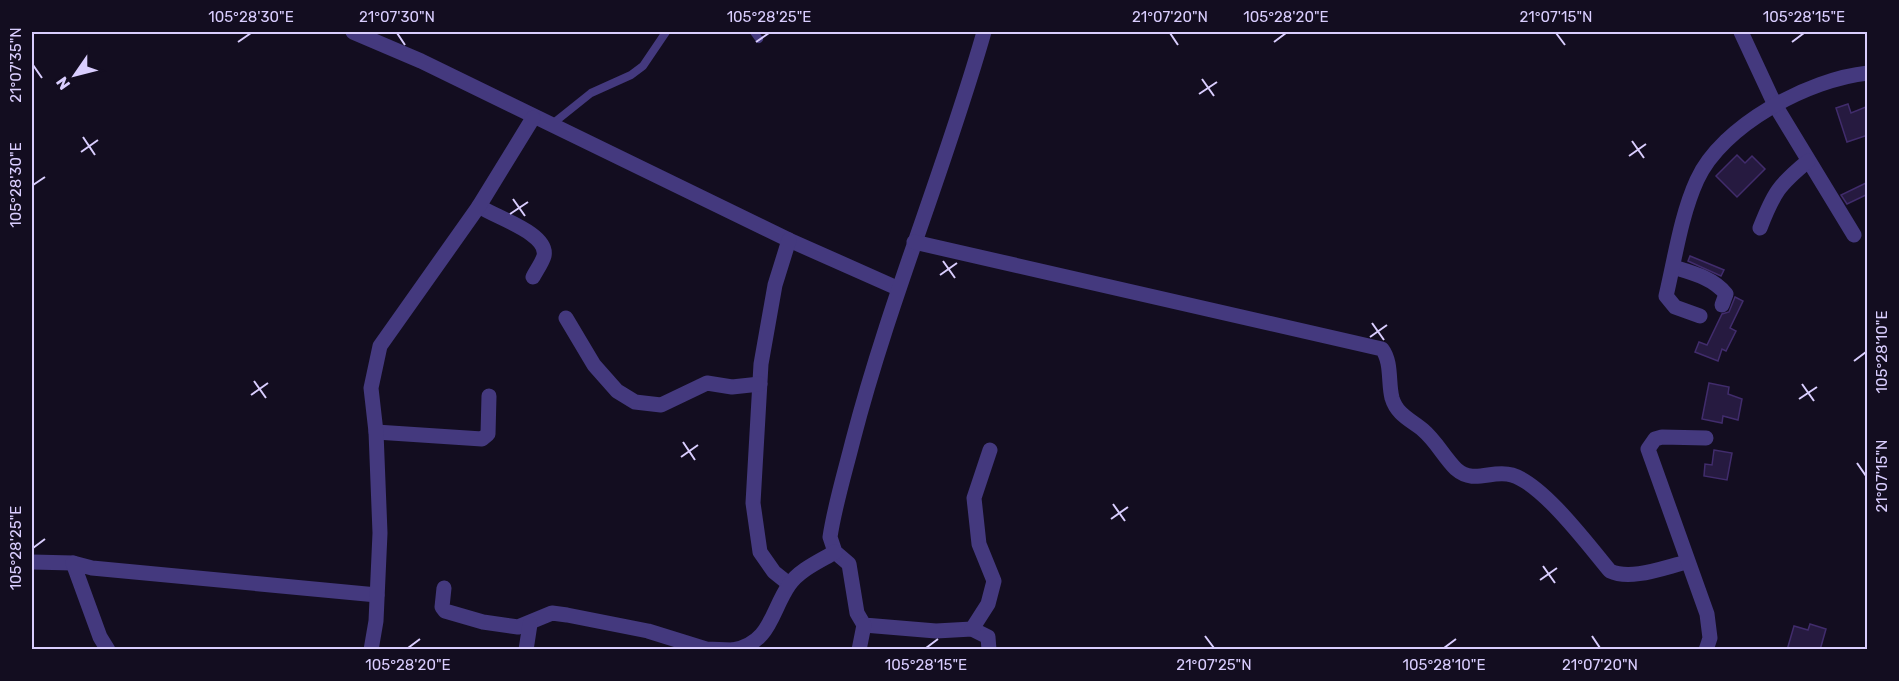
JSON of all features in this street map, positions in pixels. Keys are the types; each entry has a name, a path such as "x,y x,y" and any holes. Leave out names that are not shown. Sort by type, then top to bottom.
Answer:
{"street":[{"path":"354,32 421,61 533,118 789,240 897,288"},
{"path":"859,650 864,625 857,613 849,564 835,552 830,537 833,517 867,387 897,288 960,115 984,32"},
{"path":"1741,32 1774,105 1854,235"},
{"path":"1700,316 1675,307 1666,296 1689,205 1703,170 1721,146 1774,105 1836,79 1868,73"},
{"path":"371,650 380,533 376,432 371,388 380,346 478,206 533,118"},
{"path":"1760,228 1772,195 1808,161"},
{"path":"478,206 493,216 530,232 543,245 544,257 533,277"},
{"path":"789,240 774,293 760,384 753,485 755,526 760,552 766,564 789,584"},
{"path":"914,242 1382,349 1387,358 1392,398 1398,410 1423,430 1457,469 1467,477 1474,478 1501,473 1514,475 1526,483 1571,525 1610,571 1616,574 1642,572 1687,562"},
{"path":"1673,267 1719,286 1726,294 1722,305"},
{"path":"566,318 594,365 617,391 635,402 662,405 707,383 732,387 760,384"},
{"path":"376,432 482,439 488,434 489,396"},
{"path":"1706,438 1662,437 1655,439 1648,449 1711,628 1706,650"},
{"path":"972,629 988,604 994,581 979,544 974,498 990,450"},
{"path":"444,588 442,607 448,613 506,626 530,624 552,613 648,631 706,649 733,650 745,648 764,634 789,584 835,552"},
{"path":"32,562 73,562 92,568 377,595"},
{"path":"73,562 100,637 108,650"},
{"path":"526,650 530,624"},
{"path":"864,625 936,631 972,629 988,638 989,650"}],"lane":[{"path":"550,126 591,93 631,75 643,66 666,32"}],"building":[{"path":"1848,104 1851,113 1868,106 1868,135 1847,142 1836,108"},
{"path":"1737,155 1745,163 1752,156 1765,169 1737,197 1716,176"},
{"path":"1868,182 1868,194 1847,204 1841,195"},
{"path":"1690,256 1724,270 1721,276 1688,261"},
{"path":"1735,297 1743,301 1730,328 1736,331 1726,351 1722,349 1718,361 1695,352 1699,342 1707,345 1722,314 1729,312"},
{"path":"1709,383 1729,387 1728,394 1742,399 1738,420 1723,416 1722,423 1702,419"},
{"path":"1714,450 1732,453 1727,480 1704,476 1705,464 1712,465"},
{"path":"1810,624 1826,629 1820,650 1787,650 1794,626 1808,630"}]}
